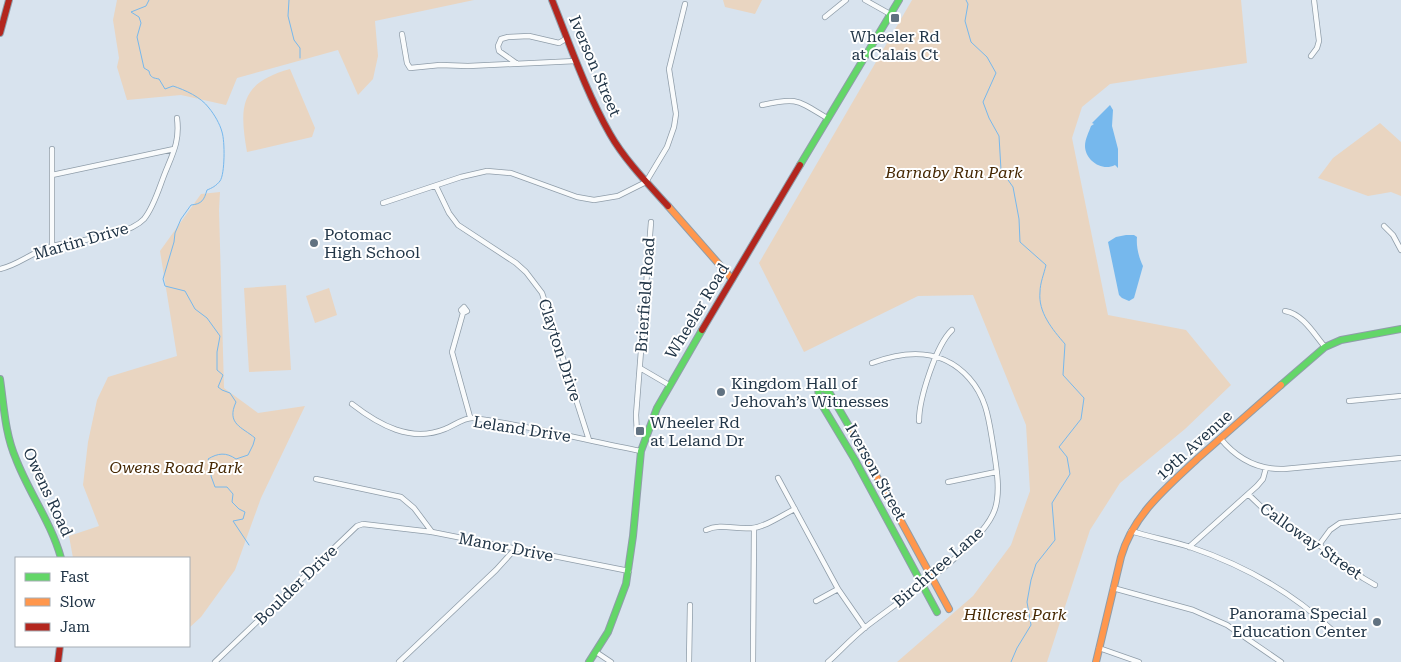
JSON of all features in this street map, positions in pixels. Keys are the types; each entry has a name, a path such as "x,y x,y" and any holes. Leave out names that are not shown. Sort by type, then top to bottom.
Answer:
{"street":[{"path":"0,33 9,0"},
{"name":"Iverson Street","path":"552,0 601,119 646,182 732,279"},
{"path":"825,17 846,0"},
{"path":"865,0 890,14"},
{"name":"Wheeler Road","path":"589,662 616,614 626,584 641,451 651,422 669,385 898,0"},
{"path":"1310,56 1317,48 1319,41 1314,0"},
{"path":"383,203 475,173 498,171 518,176 577,197 594,200 618,196 646,182 666,147 674,127 676,114 669,69 685,4"},
{"path":"402,34 407,63 410,68 440,65 576,61"},
{"path":"517,64 499,51 498,41 501,38 529,36 559,44 567,38"},
{"path":"762,105 794,100 828,118"},
{"name":"Martin Drive","path":"0,269 12,265 30,254 52,246 122,231 136,225 144,218 152,206 174,149 178,134 177,118"},
{"path":"52,149 52,246"},
{"path":"52,175 174,149"},
{"name":"Clayton Drive","path":"436,186 448,214 458,225 516,263 526,272 542,293 589,440"},
{"name":"Brierfield Road","path":"637,434 636,419 651,222"},
{"path":"1384,226 1393,235 1401,250"},
{"path":"1285,311 1292,312 1298,316 1325,347"},
{"path":"463,313 452,352 470,417"},
{"name":"19th Avenue","path":"1096,662 1121,557 1130,532 1143,512 1157,496 1220,438 1325,347 1341,340 1401,329"},
{"path":"919,421 922,396 944,339 952,330"},
{"name":"Birchtree Lane","path":"828,662 864,628 931,578 967,547 987,526 997,502 996,472 984,400 962,371 937,356 905,354 872,364"},
{"name":"Brierfield Road","path":"640,368 669,385"},
{"name":"Owens Road","path":"0,379 6,425 14,457 53,529 61,557"},
{"name":"Iverson Street","path":"937,612 819,400 818,388 829,392 836,403 949,609"},
{"path":"1349,401 1401,396"},
{"name":"Leland Drive","path":"352,404 376,422 419,435 441,431 470,417 641,451"},
{"path":"1220,438 1238,456 1266,468 1284,469 1401,458"},
{"path":"1189,547 1261,482 1266,468"},
{"path":"948,482 996,472"},
{"path":"778,478 838,589 864,628"},
{"path":"316,479 401,496 414,508 432,532"},
{"name":"Calloway Street","path":"1249,494 1273,518 1319,545 1375,585"},
{"path":"706,530 720,525 734,529 754,528 795,509"},
{"path":"1319,545 1330,530 1340,522 1401,516"},
{"name":"Boulder Drive","path":"215,662 358,526 366,523 382,526"},
{"name":"Manor Drive","path":"382,526 432,532 629,570"},
{"path":"752,662 754,528"},
{"path":"1130,532 1189,547 1226,560 1270,583 1295,600 1332,630"},
{"path":"399,662 496,570 515,549"},
{"path":"1113,588 1178,605 1201,614 1227,626 1281,662"},
{"path":"816,601 838,589"},
{"path":"689,662 690,605"},
{"path":"58,662 60,647"},
{"path":"1100,648 1139,662"},
{"path":"596,652 611,662"}],"green space":[{"path":"117,0 474,0 375,21 378,56 373,79 358,95 338,50 237,78 226,105 181,95 127,100 117,67 119,58 113,20"},
{"path":"723,0 762,0 755,14 725,7"},
{"name":"Barnaby Run Park","path":"912,0 1241,0 1247,63 1110,84 1082,107 1072,138 1108,315 1186,330 1231,385 1185,429 1120,483 1090,530 1047,662 897,662 973,596 1011,545 1030,491 1026,425 973,295 918,296 804,352 759,263"},
{"path":"290,69 315,128 312,137 247,152 243,122 244,109 252,89 261,81"},
{"path":"1380,123 1401,142 1401,196 1391,192 1368,196 1318,178 1333,158"},
{"name":"Owens Road Park","path":"220,192 224,388 258,413 305,406 261,498 235,570 201,617 190,627 190,557 73,557 69,536 99,526 83,485 88,442 97,400 108,377 177,356 160,251 201,194"},
{"path":"286,285 291,370 249,372 244,288"},
{"path":"329,288 337,315 315,323 306,296"}],"water":[{"path":"1110,105 1113,110 1112,126 1118,149 1118,168 1115,165 1105,167 1095,163 1088,156 1085,146 1086,138 1091,126 1094,124 1092,123"},
{"path":"1126,235 1137,237 1138,252 1143,266 1134,298 1129,301 1119,295 1108,242 1116,237"}],"waterway":[{"path":"149,0 146,6 131,12 139,17 141,23 137,37 144,68 149,71 152,77 159,79 165,89 173,86 202,100 215,116 223,136 224,157 222,177 217,184 207,190 202,201 191,205 181,219 175,233 163,279 165,286 185,291 195,309 207,318 220,336 217,352 217,370 223,375 218,387 230,393 236,402 233,409 234,420 241,428 255,438 248,455 236,459 222,454 208,459 212,466 211,476 215,487 227,487 233,494 232,502 245,512 243,519 233,521 249,545"},
{"path":"289,0 288,16 294,40 300,48 300,58"},
{"path":"966,0 968,4 965,21 971,42 987,57 996,73 983,102 999,136 1001,170 1013,187 1019,219 1020,242 1046,265 1040,289 1041,306 1051,326 1065,344 1063,375 1084,398 1081,419 1059,447 1067,457 1070,474 1052,503 1055,540 1036,564 1027,602 1031,625 1011,662"}],"traffic: fast":[{"path":"800,165 899,0"},
{"path":"1281,385 1325,347 1341,340 1401,329"},
{"path":"589,662 608,632 626,584 633,536 641,451 657,408 702,330"},
{"path":"0,379 5,420 12,449 21,472 52,532 61,557"},
{"path":"853,433 829,392 818,387 819,400 855,460 937,612"}],"traffic: slow":[{"path":"668,206 732,279"},
{"path":"1096,662 1121,557 1126,542 1142,515 1197,459 1281,385"},
{"path":"853,433 949,609"}],"traffic: jam":[{"path":"0,33 9,0"},
{"path":"552,0 586,85 610,134 629,162 668,206"},
{"path":"702,330 800,165"},
{"path":"58,662 60,647"}],"place":[{"name":"Wheeler Rd at Calais Ct","path":"895,18"},
{"name":"Potomac High School","path":"314,243"},
{"name":"Kingdom Hall of Jehovah’s Witnesses","path":"721,392"},
{"name":"Wheeler Rd at Leland Dr","path":"640,431"},
{"name":"Panorama Special Education Center","path":"1377,622"}],"park label":[{"name":"Hillcrest Park","path":"1015,614"}]}
